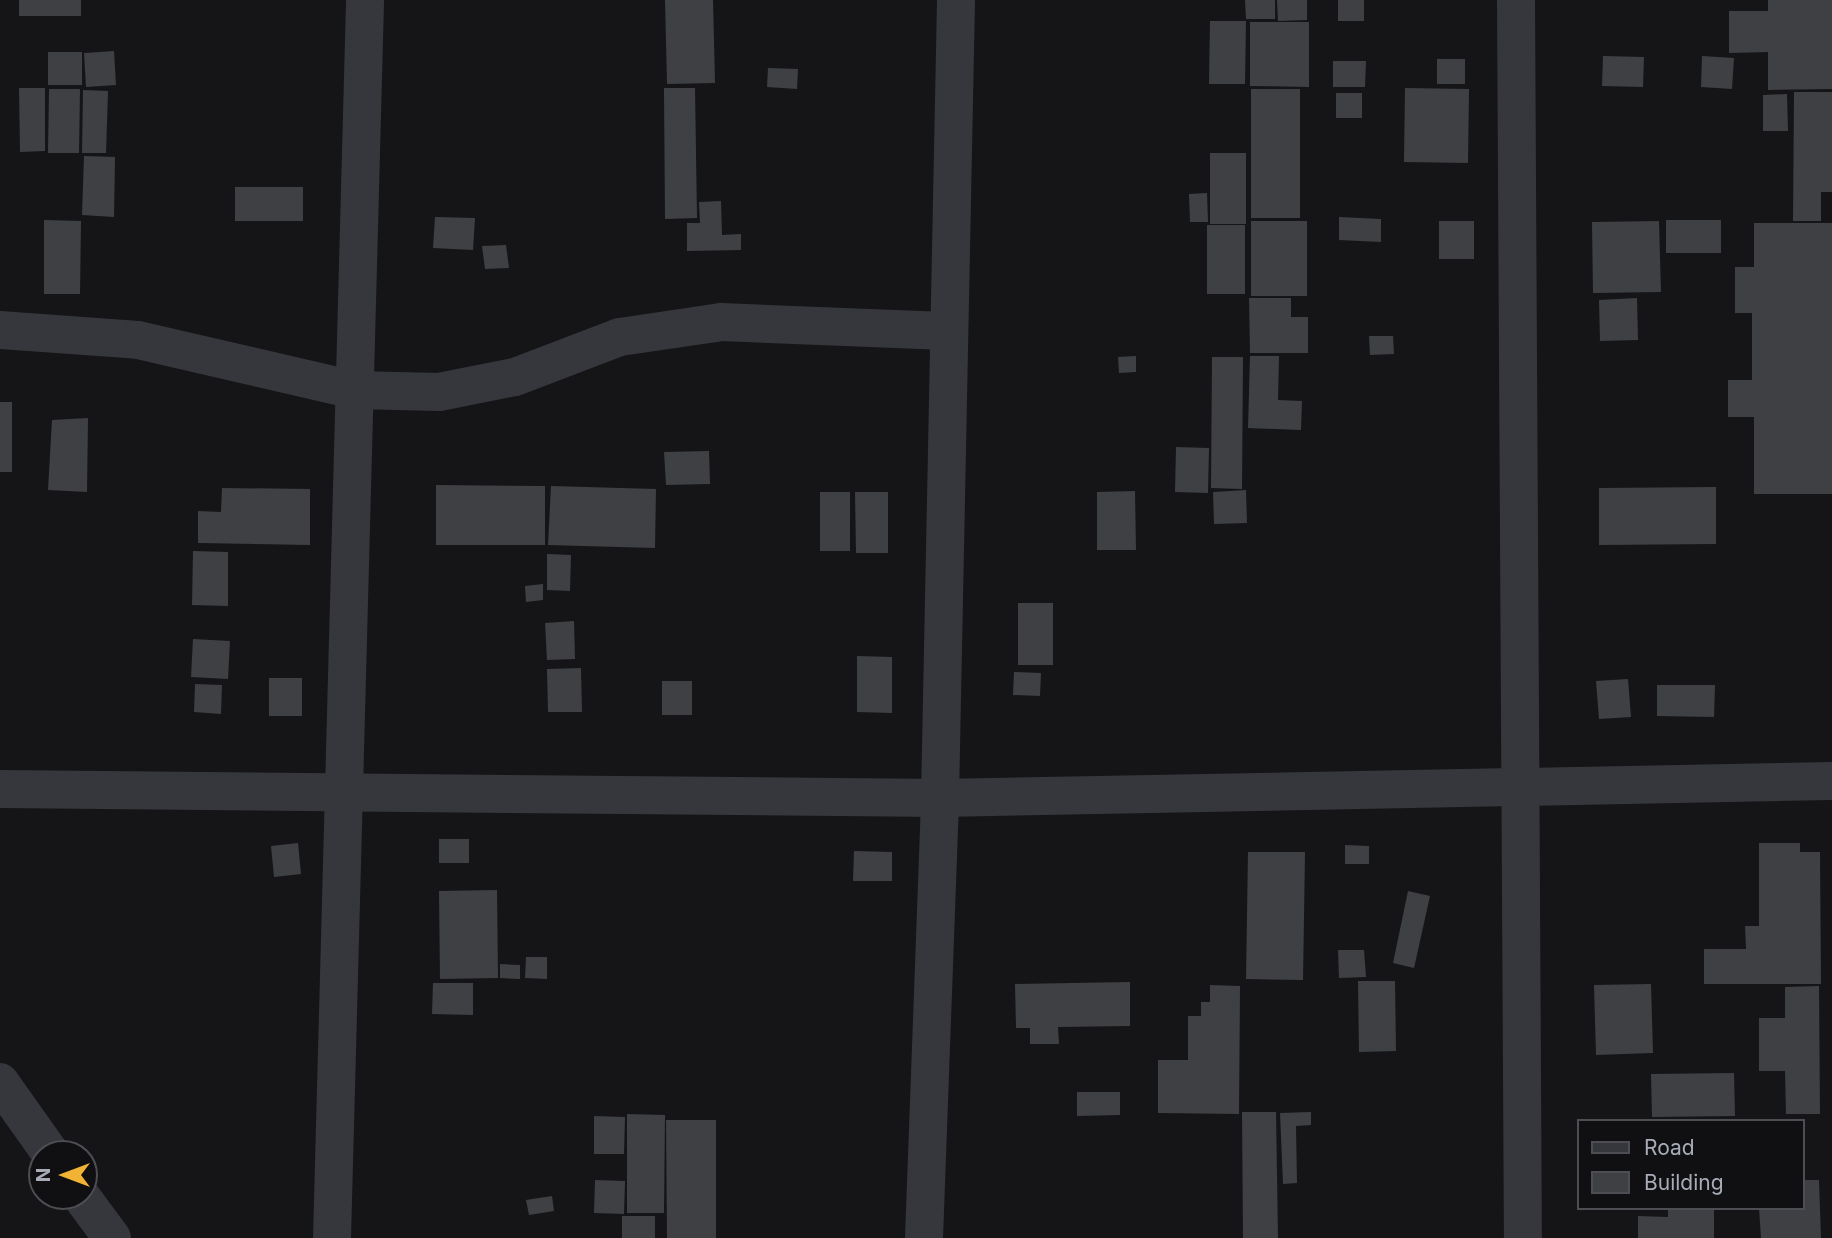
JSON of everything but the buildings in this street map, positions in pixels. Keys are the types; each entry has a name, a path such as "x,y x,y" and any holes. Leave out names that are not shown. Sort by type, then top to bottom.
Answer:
{"street":[{"path":"332,1238 346,792 365,0"},
{"path":"924,1238 940,798 946,331 956,0"},
{"path":"1516,0 1517,786 1522,1238"},
{"path":"0,330 138,340 354,390 439,392 514,377 620,337 721,322 946,331"},
{"path":"0,789 940,798 1832,781"},
{"path":"0,1082 41,1140"},
{"path":"91,1210 112,1238"}]}
